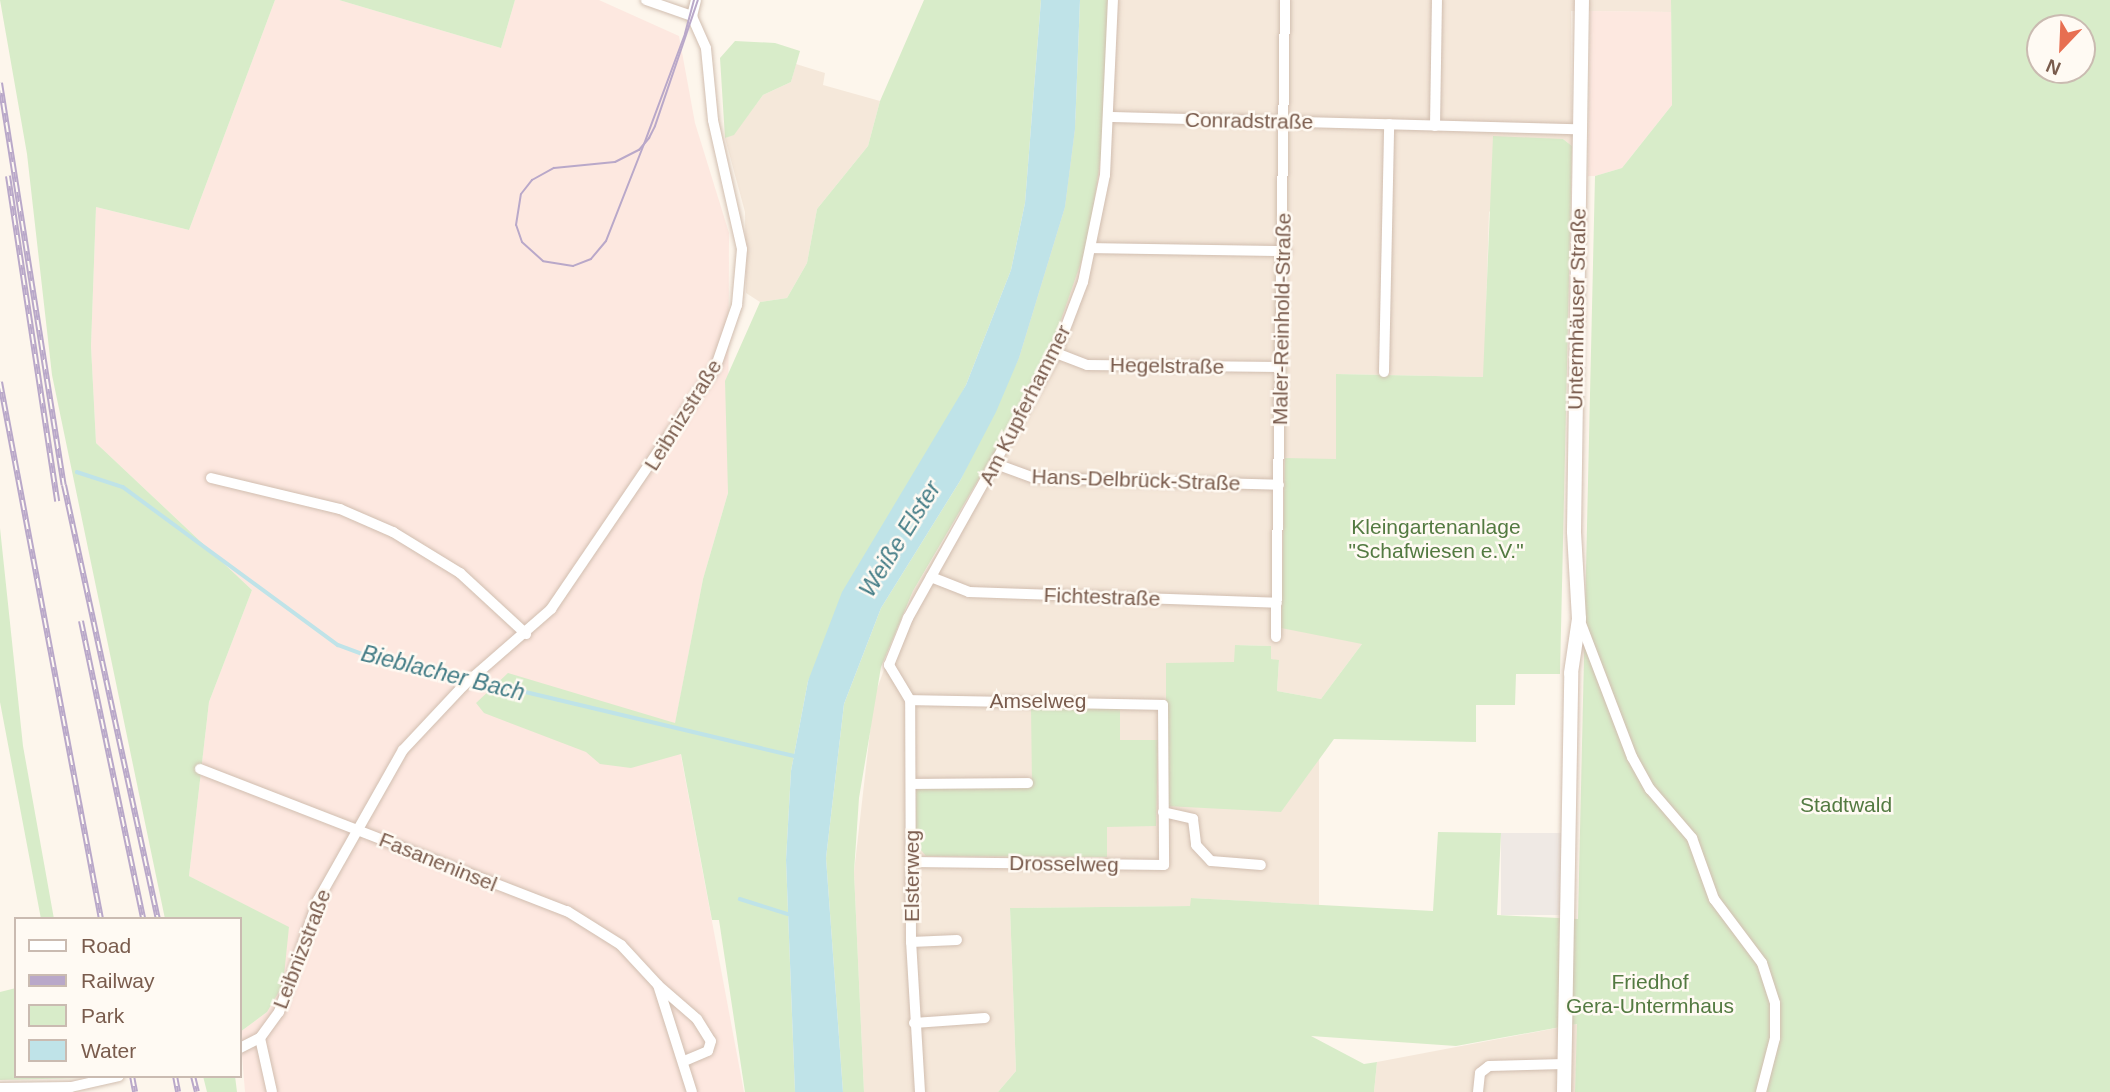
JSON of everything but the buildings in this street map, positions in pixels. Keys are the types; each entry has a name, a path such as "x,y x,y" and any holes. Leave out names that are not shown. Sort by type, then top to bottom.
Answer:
{"main road":[{"name":"Untermhäuser Straße","path":"1564,1092 1571,673 1579,619 1574,531 1582,0"}],"street":[{"path":"646,0 692,16 696,0"},
{"name":"Am Kupferhammer","path":"889,665 931,577 1056,352 1091,248 1105,175 1113,0"},
{"name":"Maler-Reinhold-Straße","path":"1276,637 1280,367 1286,251 1285,0"},
{"path":"1434,125 1437,0"},
{"name":"Leibnizstraße","path":"242,1047 260,1038 279,1012 314,909 403,750 478,671 526,634 574,580 705,388 737,305 740,231 713,120 706,48 692,16"},
{"name":"Conradstraße","path":"1108,117 1581,129"},
{"path":"1384,372 1389,124"},
{"path":"1091,248 1286,251"},
{"name":"Hegelstraße","path":"1056,352 1087,365 1280,367"},
{"name":"Hans-Delbrück-Straße","path":"996,464 1034,478 1279,485"},
{"path":"211,478 340,509 393,532 460,573 526,634"},
{"name":"Fichtestraße","path":"931,577 969,592 1277,603"},
{"name":"Untermhäuser Straße","path":"1579,619 1632,757 1650,789 1692,838 1714,899 1762,962 1775,1003 1775,1038 1761,1092"},
{"name":"Elsterweg","path":"889,665 910,700 911,942 920,1092"},
{"name":"Amselweg","path":"910,700 1157,701 1163,705"},
{"name":"Drosselweg","path":"912,862 1164,865 1163,705"},
{"name":"Fasaneninsel","path":"200,769 567,912 621,945 657,985 697,1019 711,1041 708,1051 684,1061"},
{"path":"912,784 1028,783"},
{"path":"1163,812 1193,819 1196,845 1212,861 1261,865"},
{"path":"911,942 957,940"},
{"name":"Fasaneninsel","path":"657,985 692,1092"},
{"path":"914,1023 985,1018"},
{"path":"260,1038 272,1092"},
{"path":"1478,1092 1480,1073 1489,1066 1564,1064"},
{"path":"0,1088 37,1091 108,1078"}],"shaded area":[{"path":"275,0 339,0 501,48 515,0 599,0 679,36 695,123 729,233 728,493 703,579 675,724 744,1092 245,1092 242,1031 267,1012 289,928 189,876 209,702 252,590 96,443 91,346 96,207 189,230"},
{"path":"1108,0 1671,0 1671,12 1571,11 1572,146 1563,139 1489,212 1484,377 1336,374 1362,644 1321,699 1277,691 1279,661 1271,659 1271,646 1236,645 1280,812 1319,759 1319,905 1191,898 1191,906 1010,908 1016,1071 998,1092 864,1092 854,872 874,697 913,591 974,491"},
{"path":"1590,11 1671,12 1672,105 1622,168 1595,176 1588,176"},
{"path":"796,64 825,73 823,85 880,101 868,146 817,209 807,263 787,298 760,302 746,293 745,212 725,138 734,134 763,95 791,82"},
{"path":"1501,833 1563,833 1563,915 1501,915"},
{"path":"1578,1024 1575,1092 1374,1092 1377,1062"}],"green space":[{"path":"0,0 275,0 189,230 96,207 91,346 96,443 252,590 209,702 189,876 289,927 283,985 267,1012 242,1031 242,917 165,917 52,375 27,154"},
{"path":"339,0 515,0 501,48"},
{"path":"924,0 1041,0 1025,203 1011,270 966,385 808,681 791,771 786,860 795,1092 745,1092 719,920 712,920 681,754 631,768 600,764 586,752 484,713 476,703 508,673 675,723 703,579 728,493 725,381 760,302 787,298 807,263 817,209 868,146 880,101"},
{"path":"1080,0 1108,0 1102,149 1088,242 1045,366 913,591 881,667 859,798 854,872 864,1092 843,1092 826,858 844,704 881,608 960,481 1019,358 1065,207 1075,129"},
{"name":"Stadtwald","path":"1671,0 2110,0 2110,1092 1575,1092 1577,1024 1456,1046 1311,1036 1364,1064 1377,1062 1374,1092 998,1092 1016,1071 1010,908 1190,906 1191,898 1433,911 1438,832 1501,833 1497,915 1578,919 1595,176 1622,168 1672,105"},
{"path":"735,41 775,43 800,51 791,82 763,95 734,135 725,138 720,58"},
{"name":"Kleingartenanlage \"Schafwiesen e.V.\"","path":"1493,136 1563,139 1572,146 1560,674 1516,674 1515,705 1476,705 1476,742 1334,739 1281,812 1166,806 1166,663 1234,662 1235,645 1271,646 1271,659 1279,660 1277,691 1321,699 1362,644 1281,628 1285,458 1336,459 1336,374 1483,377"},
{"path":"0,528 23,746 54,917 41,917 0,702"},
{"path":"1120,706 1120,740 1158,740 1156,826 1107,827 1107,857 926,856 916,844 916,788 1032,786 1031,707"},
{"path":"14,988 14,1078 83,1078 0,1080 0,992"},
{"path":"204,1078 235,1078 237,1092 207,1092"}],"water":[{"name":"Weiße Elster","path":"1041,0 1080,0 1075,129 1065,207 1019,358 996,412 960,481 881,608 844,704 826,858 843,1092 795,1092 786,860 791,771 808,681 842,592 966,385 1011,270 1025,203"}],"waterway":[{"name":"Bieblacher Bach","path":"77,472 123,487 338,645 389,664 467,679"},
{"path":"475,680 797,757"},
{"path":"740,899 788,914"}],"tram line":[{"path":"694,0 685,34 644,144 606,241 591,259 573,266 543,261 522,242 516,225 521,194 532,180 554,168 615,162 639,150 649,138 655,126 698,0"}],"railway":[{"path":"0,83 64,485 158,917"},
{"path":"8,176 57,501"},
{"path":"0,382 101,917"},
{"path":"81,621 143,917"},
{"path":"132,1078 135,1092"},
{"path":"175,1078 178,1092"},
{"path":"194,1078 197,1092"}],"park label":[{"name":"Friedhof Gera-Untermhaus","path":"1650,994"}]}
